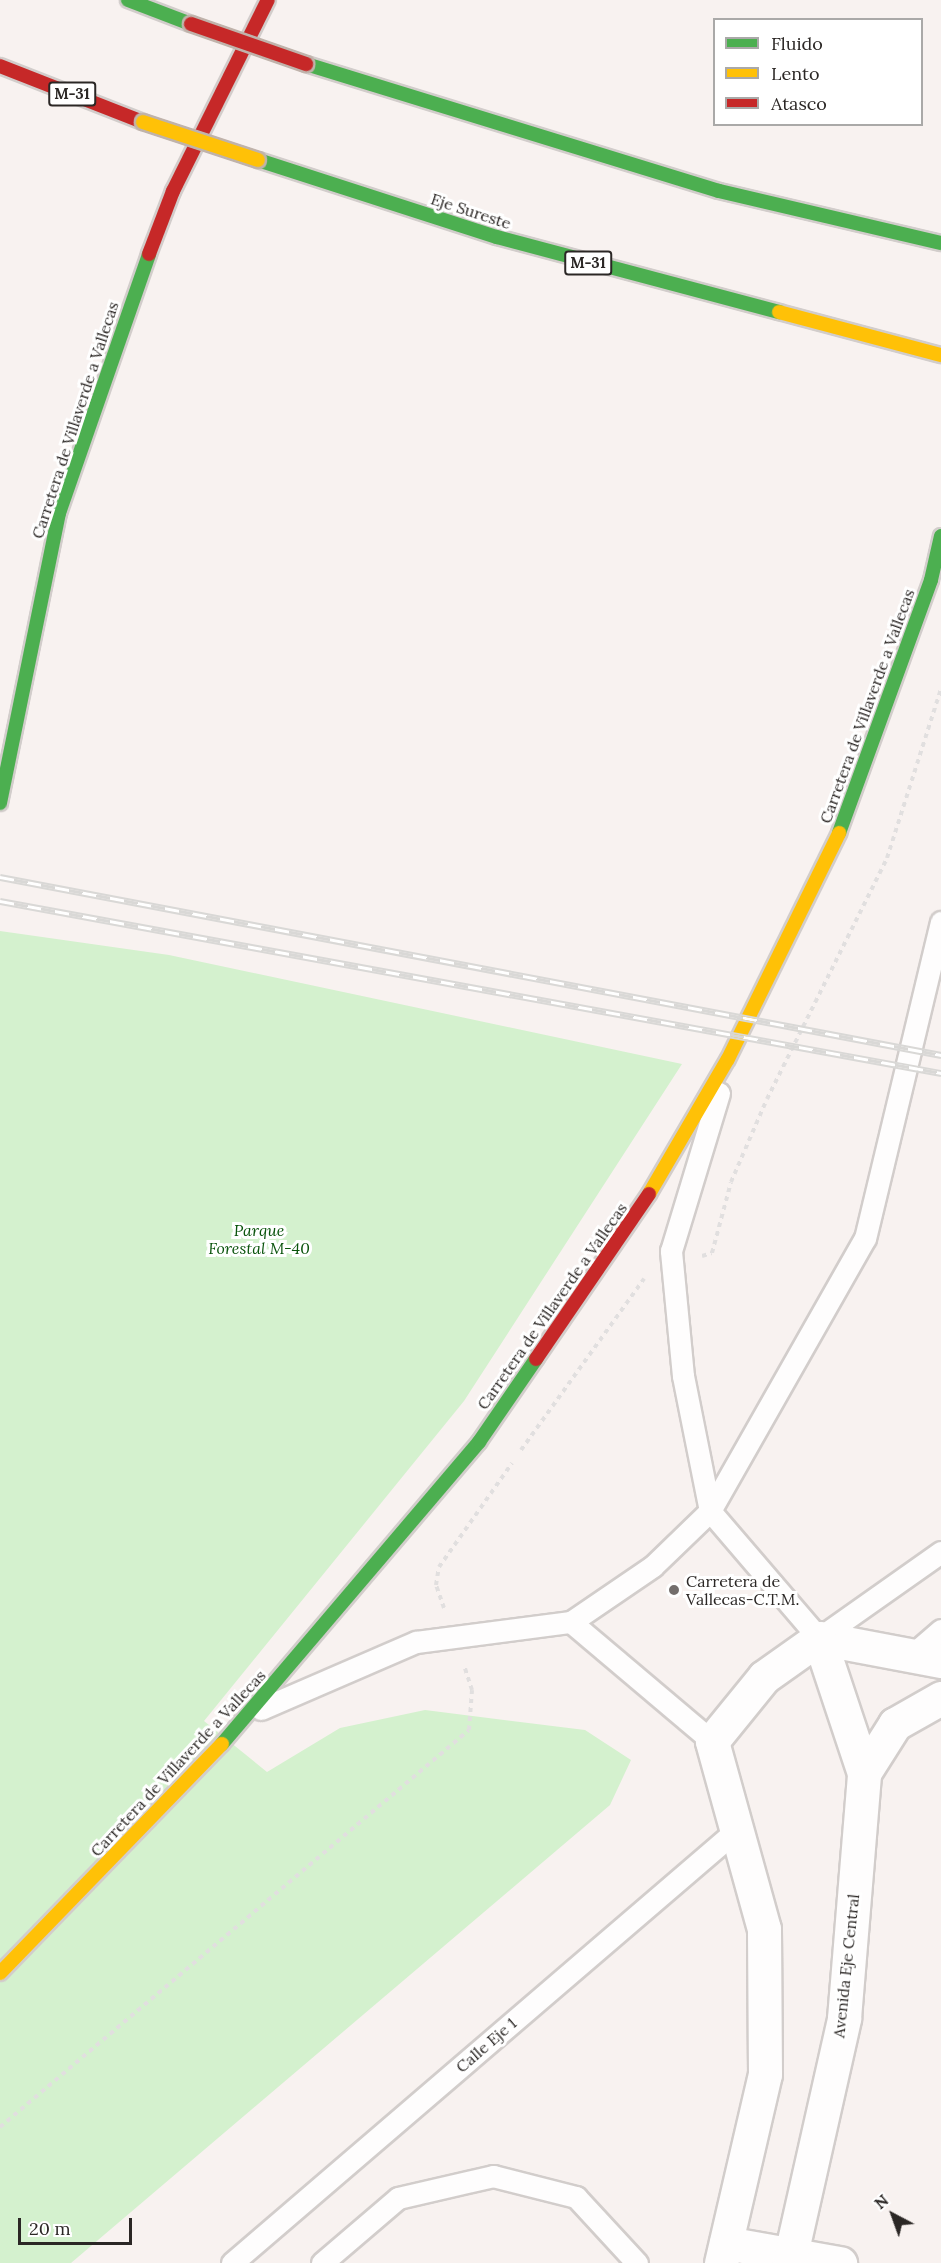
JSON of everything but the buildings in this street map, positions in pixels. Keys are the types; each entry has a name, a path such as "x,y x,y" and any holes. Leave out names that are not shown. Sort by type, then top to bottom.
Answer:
{"main road":[{"path":"128,0 306,64 719,191 941,243"},
{"name":"Carretera de Villaverde a Vallecas","path":"0,803 59,513 111,352 173,191 268,0"},
{"name":"Eje Sureste","path":"0,66 143,122 507,240 941,355"},
{"name":"Carretera de Villaverde a Vallecas","path":"0,1973 252,1713 478,1442 638,1213 728,1059 847,816 931,580 941,536"}],"street":[{"path":"840,2263 723,2253 765,2074 764,1929 740,1827 712,1741 764,1677 819,1638 926,1658"},
{"path":"819,1638 864,1773"},
{"path":"864,1773 895,1724 941,1698"},
{"name":"Avenida Eje Central","path":"790,2258 844,2018 864,1773"}],"lane":[{"path":"252,1713 416,1642 572,1622 653,1566 710,1511 866,1238 941,922"},
{"path":"728,1059 671,1251 683,1376 710,1511 819,1638 941,1552"},
{"path":"572,1622 712,1741"},
{"path":"926,1658 941,1630"},
{"name":"Calle Eje 1","path":"232,2263 740,1827"},
{"path":"322,2263 398,2198 494,2176 576,2197 637,2263"}],"path":[{"path":"694,1259 712,1253 731,1182 767,1100 887,858 941,689"},
{"path":"441,1600 439,1567 642,1280"},
{"path":"0,2127 469,1730 472,1690"}],"green space":[{"name":"Parque Forestal M-40","path":"0,931 169,955 682,1064 464,1401 204,1721 267,1772 340,1728 425,1710 585,1730 631,1760 610,1805 71,2263 0,2263"}],"railway":[{"path":"0,877 941,1055"},
{"path":"0,901 941,1073"}],"traffic: fast":[{"path":"128,0 191,24"},
{"path":"306,64 719,191 941,243"},
{"path":"258,160 497,237 779,312"},
{"path":"0,803 59,513 149,254"},
{"path":"839,833 931,580 941,536"},
{"path":"222,1744 479,1442 536,1359"}],"traffic: slow":[{"path":"143,122 258,160"},
{"path":"779,312 941,355"},
{"path":"649,1194 728,1059 839,833"},
{"path":"0,1973 222,1744"}],"traffic: jam":[{"path":"149,254 173,191 268,0"},
{"path":"191,24 306,64"},
{"path":"0,66 143,122"},
{"path":"536,1359 649,1194"}],"place":[{"name":"Carretera de Vallecas-C.T.M.","path":"674,1590"}]}
